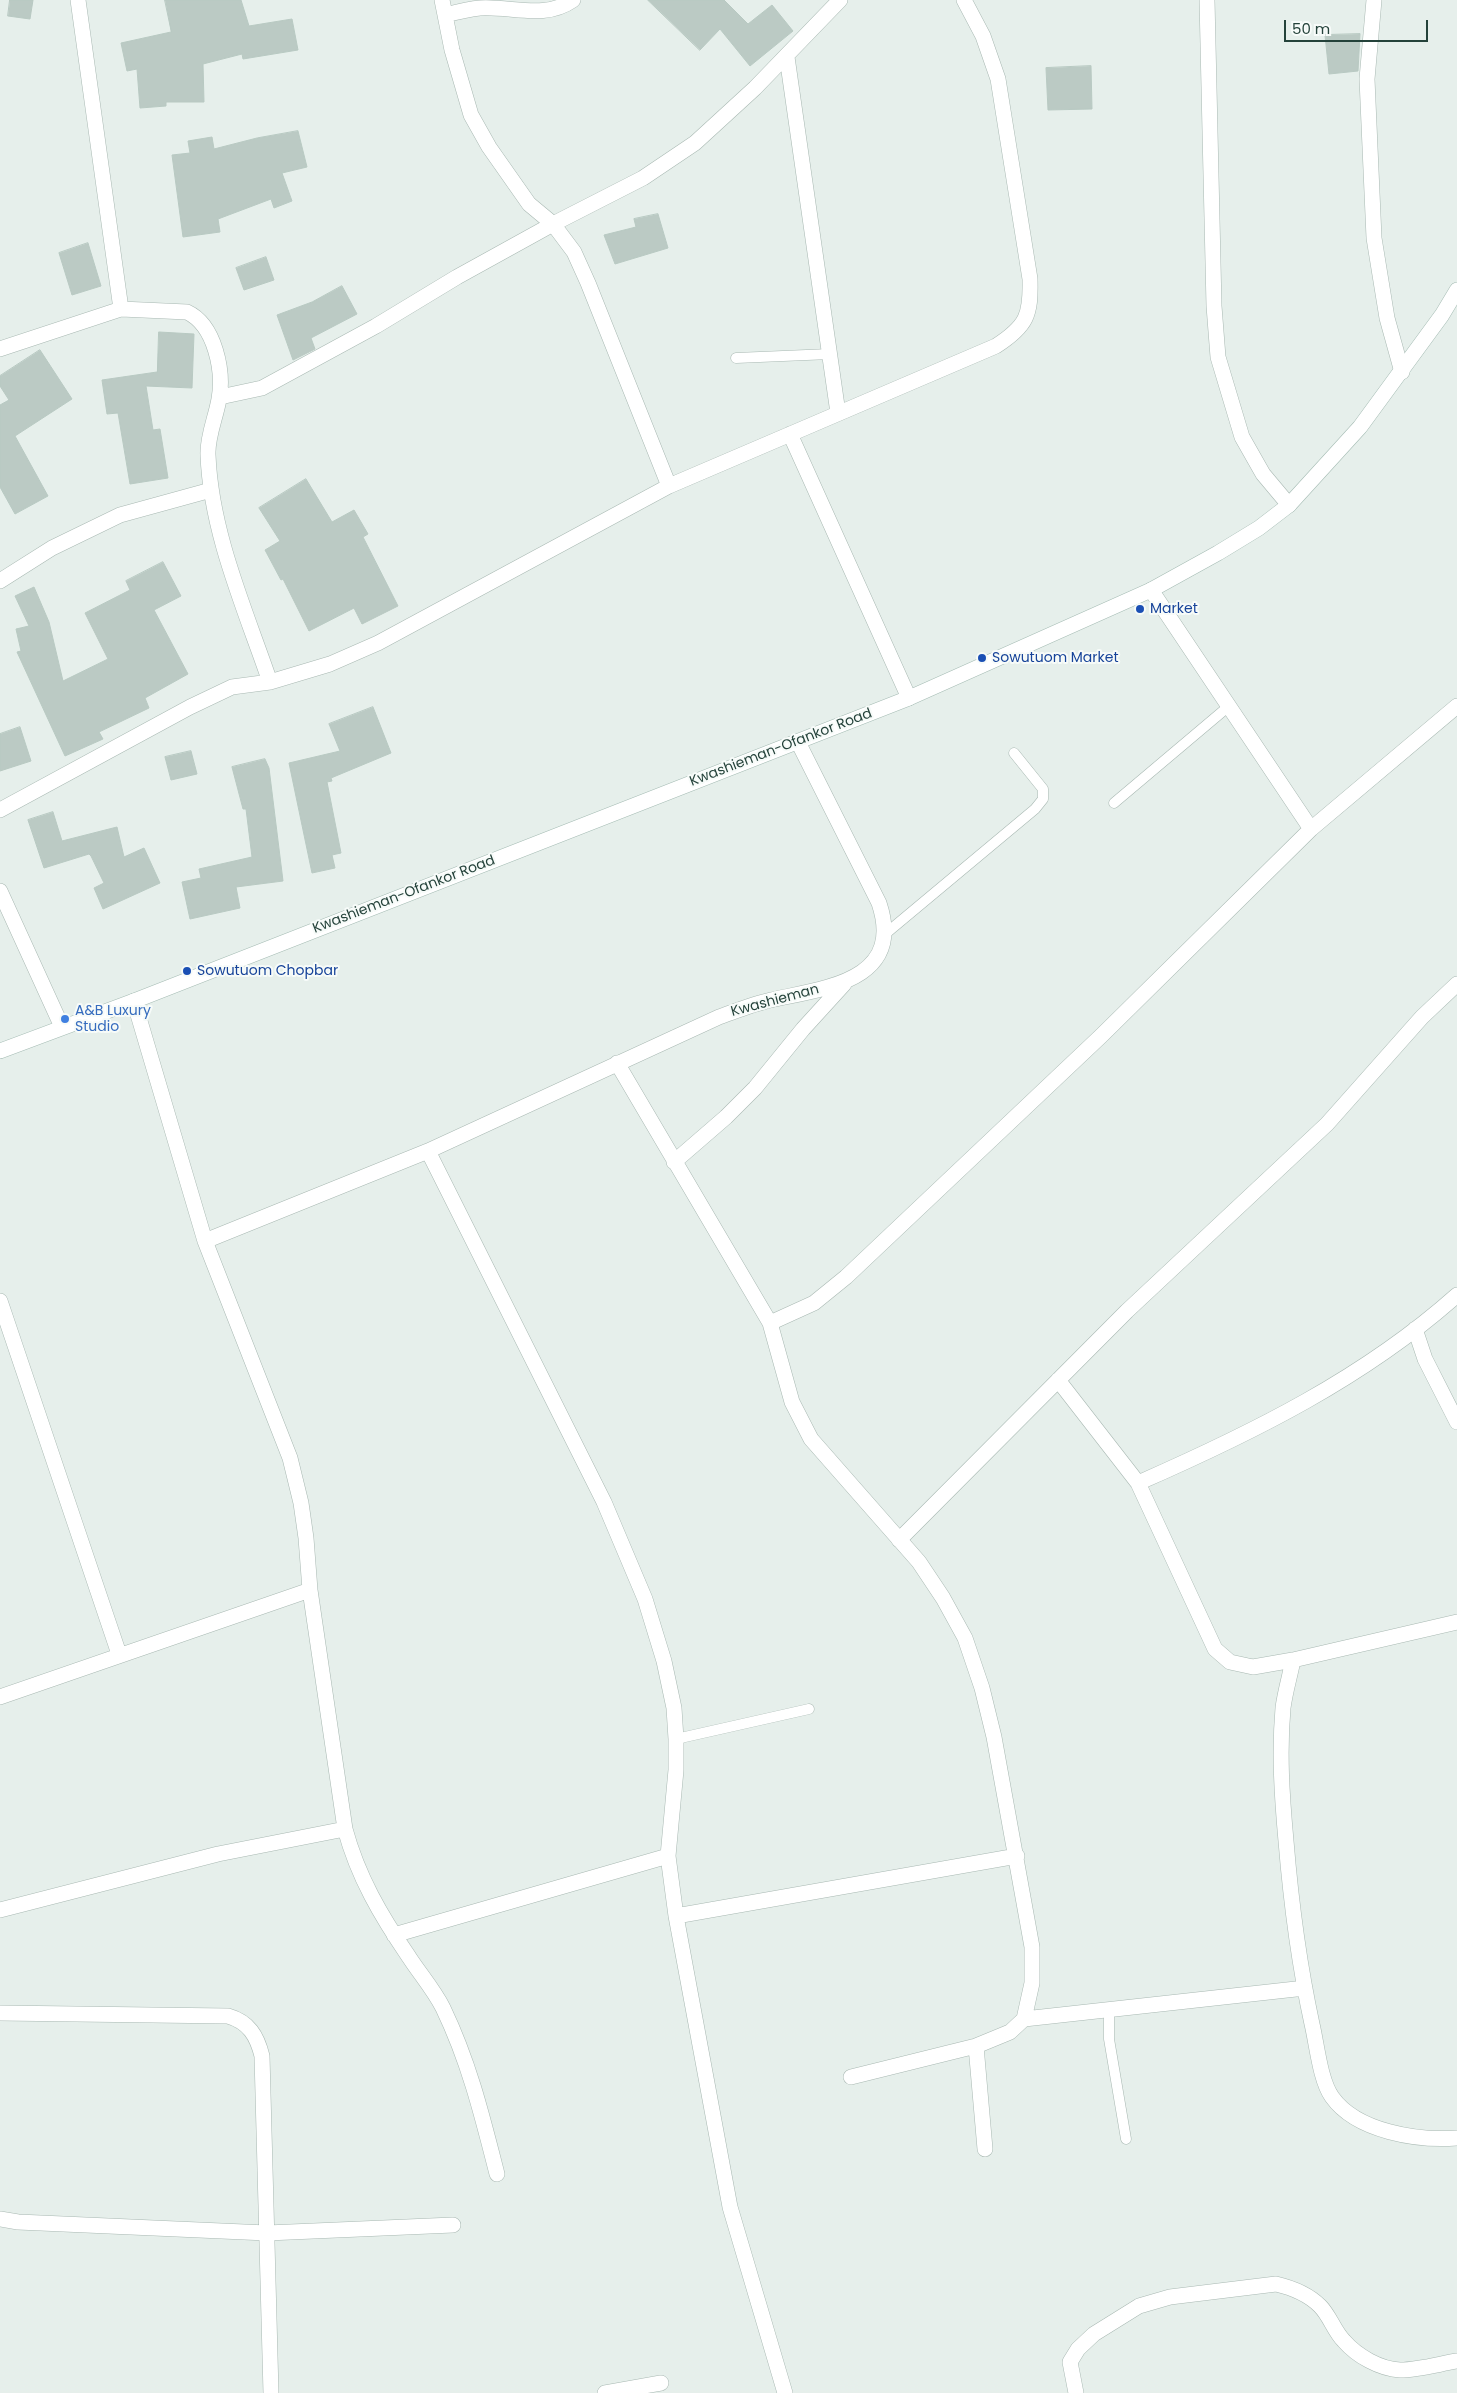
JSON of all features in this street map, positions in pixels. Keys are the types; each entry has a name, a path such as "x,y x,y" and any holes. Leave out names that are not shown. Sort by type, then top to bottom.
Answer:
{"street":[{"path":"78,0 121,309"},
{"path":"573,0 564,6 536,12 444,7 452,50 471,115 489,147 529,204 552,224 574,252 668,486"},
{"path":"220,397 262,388 376,326 457,277 552,224 643,178 695,143 787,57 840,0"},
{"path":"0,810 190,707 232,687 270,682 330,664 378,643 668,486 996,346 1012,336 1024,322 1031,306 1030,279 998,79 983,36 964,0"},
{"path":"1207,0 1214,306 1218,357 1242,437 1263,474 1288,505"},
{"path":"1374,0 1368,80 1374,238 1386,318 1402,372"},
{"path":"787,57 838,413"},
{"name":"Kwashieman-Ofankor Road","path":"0,1051 134,1001 909,698 1151,590 1259,528 1288,505 1360,428 1402,372 1457,290"},
{"path":"0,349 121,309 175,310 197,317 205,325 214,347 220,397 208,452 211,490 234,580 270,682"},
{"path":"790,434 909,698"},
{"path":"0,581 52,548 120,515 211,490"},
{"path":"1151,590 1311,829"},
{"path":"770,1323 814,1303 846,1277 1094,1043 1311,829 1457,706"},
{"name":"Kwashieman","path":"205,1241 428,1151 719,1016 761,1002 844,984 859,976 880,951 884,935 884,919 879,903 798,742"},
{"path":"0,891 62,1027"},
{"path":"674,1162 755,1088 802,1029 844,984"},
{"path":"899,1540 1127,1311 1327,1124 1422,1017 1457,984"},
{"path":"134,1001 205,1241 290,1458 301,1503 310,1590 345,1829 353,1858 367,1890 394,1935 442,2006 468,2065 497,2174"},
{"path":"617,1063 770,1323 792,1402 811,1438 919,1562 943,1598 965,1638 982,1688 994,1737 1032,1947 1032,1983 1024,2019 1010,2032 976,2046 851,2077"},
{"path":"428,1151 604,1502 645,1599 664,1660 674,1708 676,1738 676,1770 668,1856 676,1916 730,2207 785,2393"},
{"path":"1138,1483 1230,1442 1353,1374 1415,1329 1457,1295"},
{"path":"0,1301 119,1654"},
{"path":"1415,1329 1425,1359 1457,1422"},
{"path":"1058,1380 1138,1483 1216,1649 1222,1657 1238,1665 1252,1667 1293,1660 1457,1622"},
{"path":"0,1697 119,1654 310,1590"},
{"path":"1293,1660 1284,1707 1282,1789 1289,1882 1304,1988 1322,2072 1332,2097 1350,2115 1376,2127 1402,2135 1432,2140 1457,2138"},
{"path":"0,1910 218,1854 345,1829"},
{"path":"394,1935 668,1856"},
{"path":"676,1916 1017,1856"},
{"path":"1024,2019 1304,1988"},
{"path":"0,2013 228,2016 240,2020 249,2026 258,2040 262,2056 271,2393"},
{"path":"976,2046 985,2149"},
{"path":"0,2220 267,2233 453,2225"},
{"path":"1076,2393 1070,2362 1078,2349 1094,2334 1139,2306 1170,2298 1276,2284 1292,2288 1309,2297 1321,2307 1343,2341 1361,2356 1378,2365 1400,2370 1457,2361"},
{"path":"605,2393 661,2383"}],"lane":[{"path":"736,358 830,354"},
{"path":"1114,803 1229,706"},
{"path":"884,935 1035,809 1043,799 1043,789 1014,753"},
{"path":"676,1738 809,1708"},
{"path":"1109,2010 1109,2040 1126,2139"}],"building":[{"path":"10,0 33,0 30,19 8,16"},
{"path":"165,0 241,0 249,26 292,19 298,50 243,59 242,54 203,64 204,102 166,102 166,106 140,108 137,69 127,71 121,43 171,32"},
{"path":"648,0 724,0 748,24 772,5 793,31 750,66 720,29 700,50"},
{"path":"1360,34 1358,71 1329,74 1325,35"},
{"path":"1091,66 1092,109 1048,110 1046,68"},
{"path":"298,131 307,167 282,173 292,201 274,208 271,199 218,219 220,232 183,237 172,155 190,153 188,141 212,137 214,149 257,138"},
{"path":"658,214 668,248 615,264 604,235 636,227 634,219"},
{"path":"88,243 101,286 72,295 59,253"},
{"path":"266,257 274,280 244,290 236,268"},
{"path":"342,286 357,314 311,338 315,349 293,360 277,315 312,302"},
{"path":"159,332 194,334 192,388 146,386 153,430 160,429 168,478 130,484 118,413 107,414 102,380 157,372"},
{"path":"40,350 72,399 15,436 48,496 15,514 0,487 0,405 9,400 0,386 0,376"},
{"path":"306,479 332,522 354,510 368,534 363,537 398,606 362,624 354,608 309,631 283,579 281,580 265,550 280,541 259,508"},
{"path":"163,562 181,596 154,610 188,674 145,698 149,708 99,732 103,739 65,756 17,652 21,651 16,629 29,626 15,596 34,587 49,622 63,681 108,659 85,613 130,590 126,581"},
{"path":"373,707 391,753 331,778 332,781 327,782 341,853 332,855 335,868 312,873 289,763 340,751 329,724"},
{"path":"20,727 31,761 0,771 0,734"},
{"path":"191,751 197,774 171,780 165,757"},
{"path":"265,759 269,768 283,881 236,887 240,908 190,919 182,882 201,878 199,869 252,857 246,809 243,809 232,767"},
{"path":"53,812 62,841 117,827 124,857 144,848 160,883 103,909 94,888 104,883 89,854 44,868 28,820"}],"place":[{"name":"Market","path":"1140,609"},
{"name":"Sowutuom Market","path":"982,658"},
{"name":"Sowutuom Chopbar","path":"187,971"},
{"name":"A&B Luxury Studio","path":"65,1019"}]}
